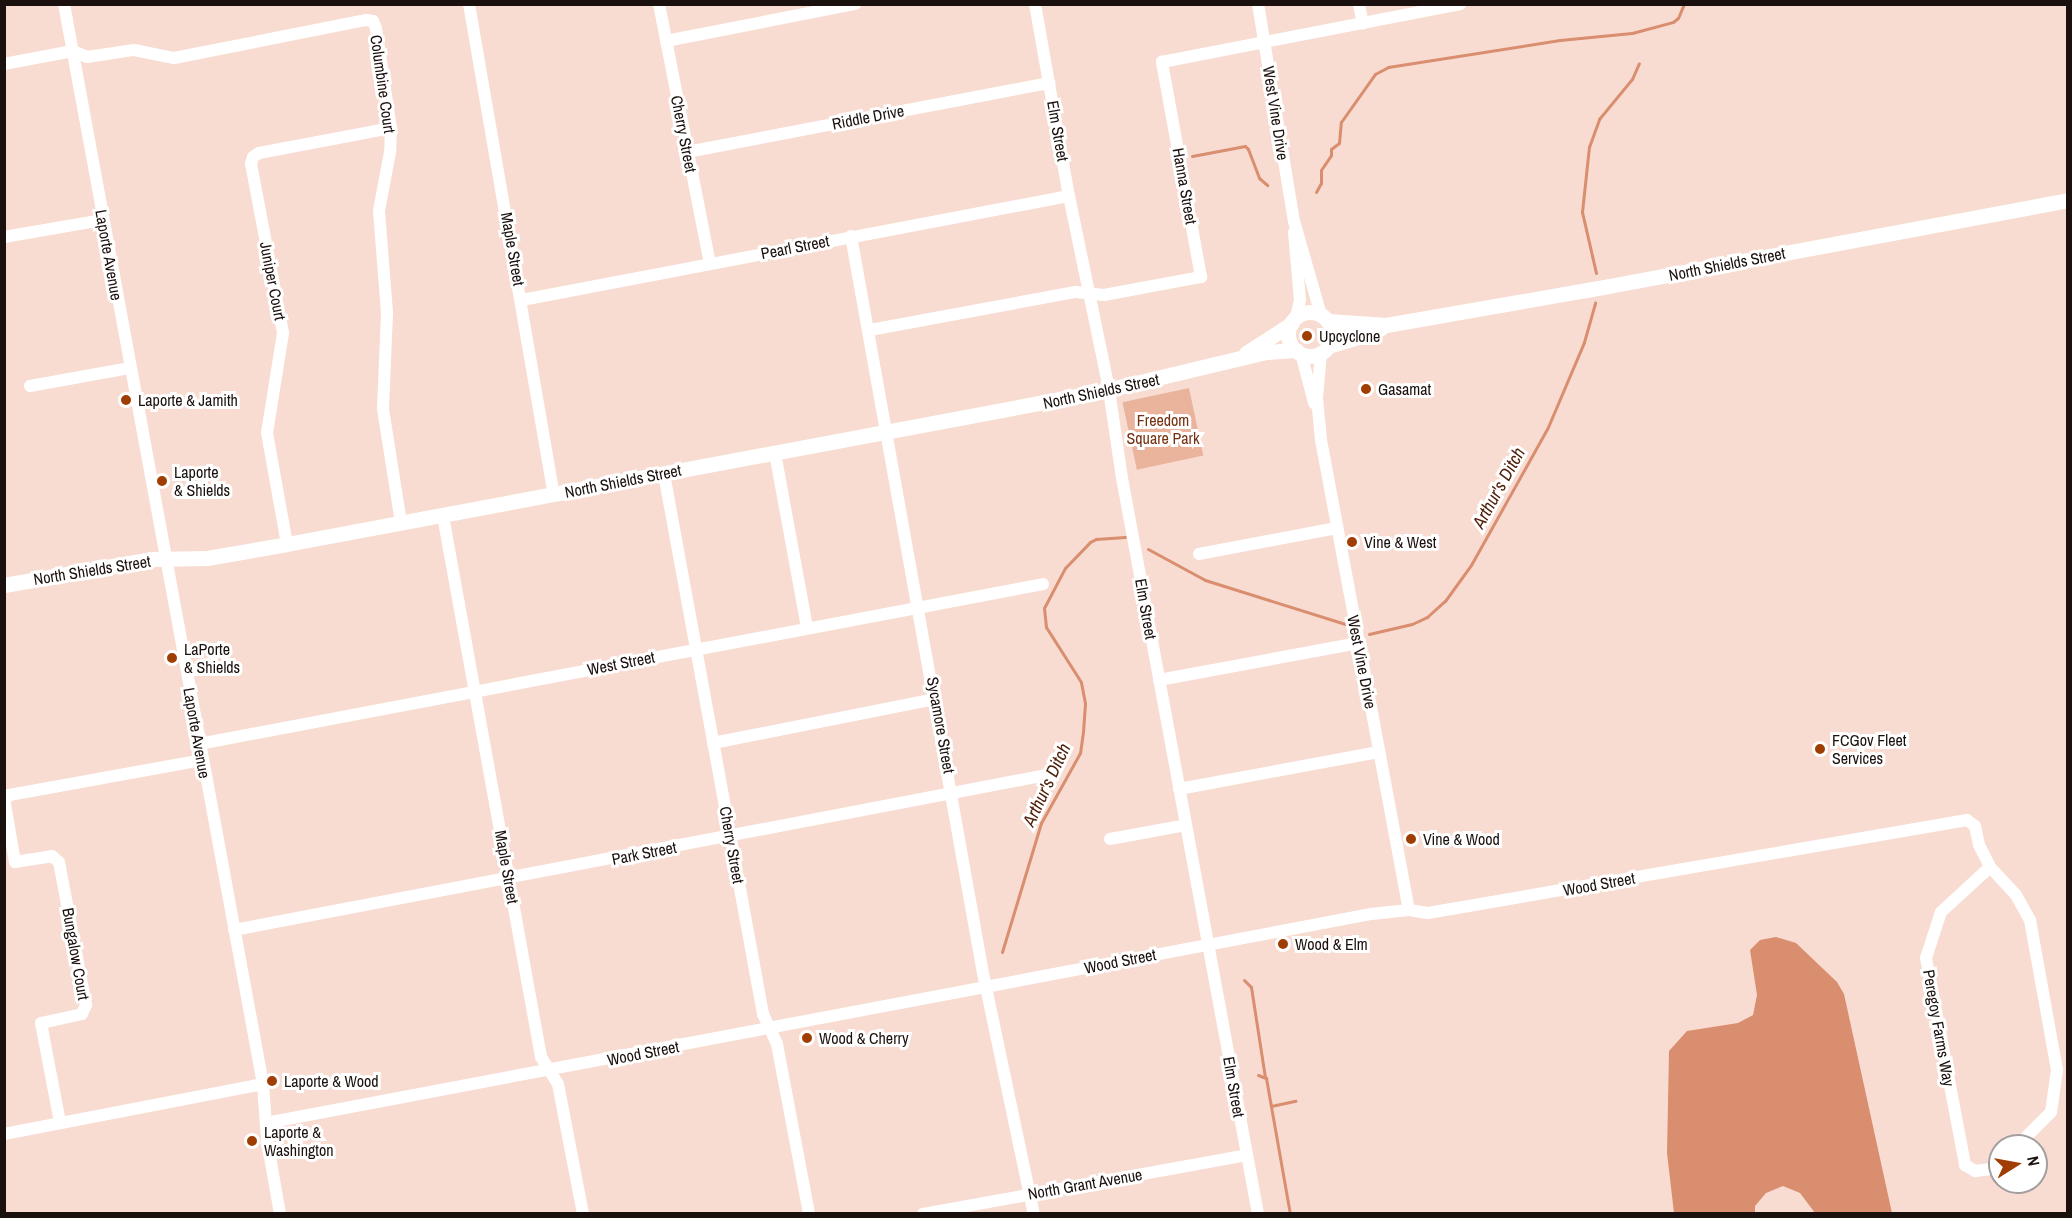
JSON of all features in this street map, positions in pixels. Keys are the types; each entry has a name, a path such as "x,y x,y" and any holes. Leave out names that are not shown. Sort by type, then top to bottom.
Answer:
{"main road":[{"name":"North Shields Street","path":"1325,318 1386,325 1591,290 2067,200"},
{"path":"1312,312 1325,318 1332,332 1325,350 1312,355 1298,352 1289,338 1293,321 1312,312"},
{"name":"North Shields Street","path":"1239,358 1293,321"},
{"name":"North Shields Street","path":"1325,350 1375,332 1386,325"},
{"name":"North Shields Street","path":"4,585 116,564 207,558 443,516 1109,390 1213,367 1239,358 1276,351 1298,352"}],"street":[{"name":"Laporte Avenue","path":"64,4 262,1084 280,1214"},
{"name":"Maple Street","path":"469,4 554,494"},
{"name":"Cherry Street","path":"659,4 710,264"},
{"path":"666,41 855,4"},
{"name":"Elm Street","path":"1035,4 1069,196 1109,390 1159,680 1258,1214"},
{"name":"West Vine Drive","path":"1258,4 1294,221 1325,318"},
{"path":"1359,4 1363,24"},
{"name":"Hanna Street","path":"870,330 1076,292 1104,295 1201,277 1162,62 1460,4"},
{"name":"Columbine Court","path":"73,51 87,57 134,50 174,58 366,20 373,21 391,128 380,211 387,313 383,409 401,523"},
{"path":"4,64 73,51"},
{"name":"Riddle Drive","path":"687,152 1050,83"},
{"name":"Juniper Court","path":"287,544 267,433 283,333 250,164 253,157 259,153 391,128"},
{"name":"Pearl Street","path":"522,300 1069,196"},
{"path":"4,237 102,220"},
{"name":"West Vine Drive","path":"1293,321 1300,300 1293,249 1294,221"},
{"name":"Sycamore Street","path":"851,236 870,330 987,986 1034,1214"},
{"name":"West Vine Drive","path":"1317,413 1325,350"},
{"name":"West Vine Drive","path":"1298,352 1317,413 1409,910"},
{"path":"30,386 130,368"},
{"path":"775,453 807,627"},
{"name":"Cherry Street","path":"664,474 763,1014 777,1044 809,1214"},
{"name":"Maple Street","path":"443,516 541,1057 558,1084 583,1214"},
{"path":"1198,554 1337,528"},
{"name":"West Street","path":"199,744 1043,584"},
{"path":"1159,680 1359,643"},
{"path":"713,743 936,699"},
{"path":"1179,789 1379,752"},
{"path":"5,796 202,760"},
{"name":"Park Street","path":"234,930 1052,774"},
{"name":"Bungalow Court","path":"5,796 15,862 52,856 59,862 86,1005 82,1014 41,1023 60,1123"},
{"name":"Wood Street","path":"266,1123 1371,914 1409,910 1428,913 1967,820 1975,826 1979,845 1990,867"},
{"path":"1110,839 1186,825"},
{"path":"1990,867 2016,895 2030,920 2057,1070 2051,1112 2029,1134"},
{"name":"Peregoy Farms Way","path":"1988,1169 1975,1171 1965,1165 1926,958 1941,912 1990,867"},
{"path":"4,1134 262,1084"},
{"name":"North Grant Avenue","path":"923,1214 1246,1155"}],"green space":[{"name":"Freedom Square Park","path":"1189,388 1203,455 1137,470 1122,402"}],"shaded area":[{"path":"1776,937 1796,943 1837,982 1844,994 1892,1213 1815,1213 1800,1193 1783,1186 1766,1193 1755,1206 1755,1213 1674,1213 1667,1153 1669,1051 1687,1031 1738,1023 1753,1015 1757,995 1750,950 1760,940"}],"waterway":[{"path":"1316,192 1321,183 1321,170 1331,155 1331,149 1339,143 1341,122 1375,74 1388,67 1560,40 1632,33 1673,22 1678,18 1684,4"},
{"name":"Arthur's Ditch","path":"1596,273 1582,212 1589,147 1599,119 1632,79 1639,63"},
{"path":"1192,156 1245,146 1259,178 1267,185"},
{"name":"Arthur's Ditch","path":"1369,634 1412,624 1427,617 1445,601 1471,565 1548,427 1584,342 1595,303"},
{"name":"Arthur's Ditch","path":"1002,952 1041,823 1080,753 1083,732 1085,703 1081,682 1046,627 1044,608 1065,568 1090,542 1096,539 1125,537"},
{"name":"Arthur's Ditch","path":"1148,549 1205,580 1345,624"},
{"path":"1244,980 1251,987 1265,1077"},
{"path":"1258,1075 1266,1078 1290,1214"},
{"path":"1271,1106 1295,1101"}],"place":[{"name":"Upcyclone","path":"1307,336"},
{"name":"Gasamat","path":"1366,389"},
{"name":"Laporte & Jamith","path":"126,400"},
{"name":"Laporte & Shields","path":"162,481"},
{"name":"Vine & West","path":"1352,542"},
{"name":"LaPorte & Shields","path":"172,658"},
{"name":"FCGov Fleet Services","path":"1820,749"},
{"name":"Vine & Wood","path":"1411,839"},
{"name":"Wood & Elm","path":"1283,944"},
{"name":"Wood & Cherry","path":"807,1038"},
{"name":"Laporte & Wood","path":"272,1081"},
{"name":"Laporte & Washington","path":"252,1141"}]}
